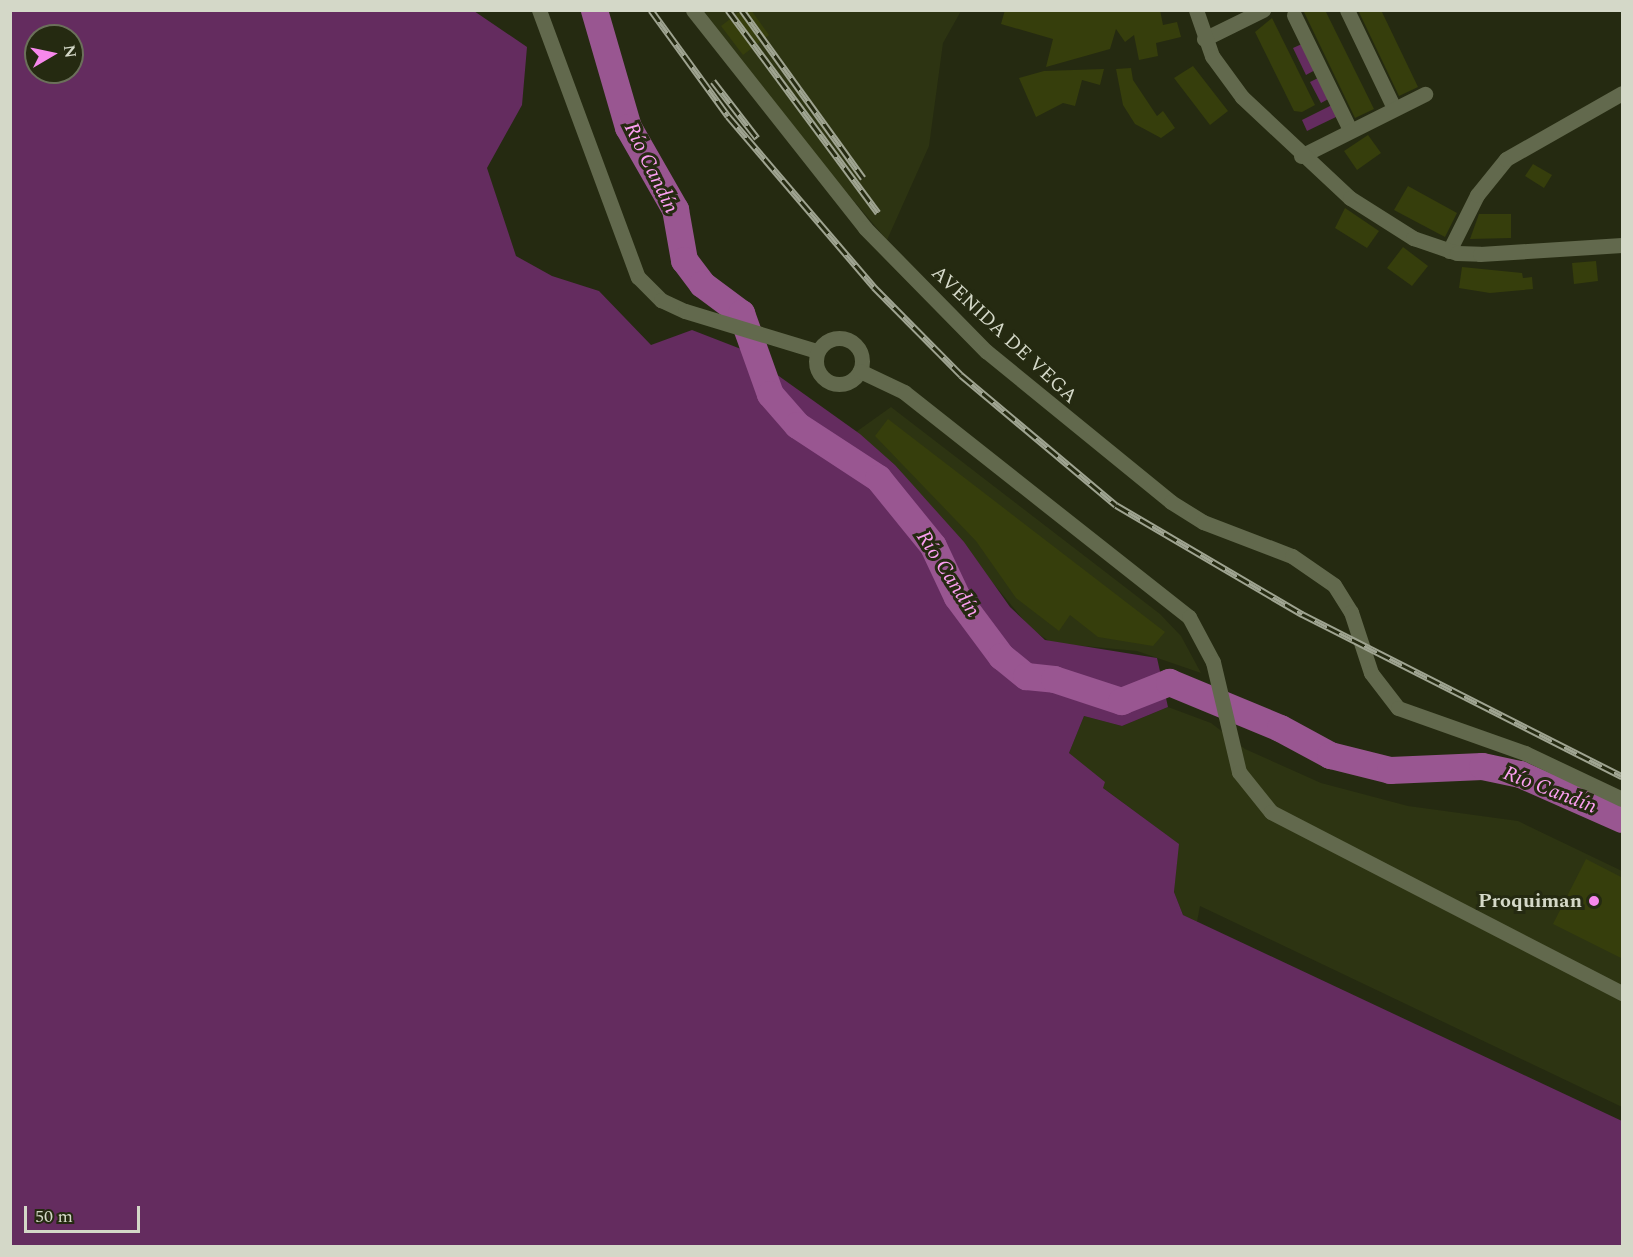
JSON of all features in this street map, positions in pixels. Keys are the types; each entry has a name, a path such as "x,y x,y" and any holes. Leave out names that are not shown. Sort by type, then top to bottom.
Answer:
{"street":[{"path":"539,10 638,278 661,300 709,318 817,351"},
{"name":"AVENIDA DE VEGA","path":"693,10 865,228 986,351 1171,502 1315,570 1334,585 1351,612 1363,653 1383,693 1416,718 1525,753 1623,799"},
{"path":"1196,10 1204,39 1242,97 1301,156 1387,222 1449,250 1480,254 1623,245"},
{"path":"1204,39 1263,10"},
{"path":"1347,10 1394,108"},
{"path":"1294,15 1350,130"},
{"path":"1449,250 1477,195 1506,159 1623,93"},
{"path":"1301,156 1425,94"},
{"path":"848,339 859,349 860,370 841,384 825,380 816,367 817,351 827,340 848,339"},
{"path":"860,370 904,392 1171,600 1189,617 1213,662 1231,749 1245,782 1271,812 1623,993"}],"shaded area":[{"path":"10,11 474,11 527,47 522,105 487,168 516,256 552,276 599,291 651,345 692,330 741,349 860,434 895,465 964,542 1010,607 1045,640 1157,658 1168,707 1122,726 1084,716 1069,753 1105,782 1103,788 1179,844 1174,892 1183,915 1622,1121 1622,1246 11,1246"},
{"path":"704,11 961,11 943,43 929,146 887,240 792,128"},
{"path":"1304,43 1317,69 1306,75 1293,48"},
{"path":"1320,77 1330,98 1321,103 1310,82"},
{"path":"1332,105 1338,116 1307,131 1302,120"},
{"path":"891,407 1160,614 1181,636 1201,673 1137,651 1052,643 1031,629 895,465 856,432"},
{"path":"1168,707 1211,723 1245,749 1321,783 1408,806 1518,821 1622,871 1622,1107 1200,906 1197,922 1183,915 1174,892 1178,844 1102,787 1069,753 1084,716 1122,726"}],"building":[{"path":"742,10 751,10 769,35 743,55 721,26"},
{"path":"1005,10 1160,10 1163,25 1177,22 1181,37 1156,43 1158,56 1139,60 1134,35 1125,42 1116,29 1110,49 1046,67 1053,39 1001,24"},
{"path":"1303,10 1325,10 1374,109 1355,118"},
{"path":"1358,10 1381,10 1418,87 1399,96"},
{"path":"1272,18 1315,105 1302,112 1294,111 1255,32"},
{"path":"1193,66 1228,111 1210,125 1174,78"},
{"path":"1131,68 1133,80 1157,116 1163,111 1175,128 1161,138 1135,124 1123,105 1116,69"},
{"path":"1104,69 1100,85 1082,80 1075,106 1063,103 1036,117 1019,78 1044,71"},
{"path":"1368,135 1381,153 1357,170 1344,151"},
{"path":"1533,164 1552,175 1544,188 1525,176"},
{"path":"1408,186 1457,213 1445,237 1394,210"},
{"path":"1345,208 1379,231 1367,248 1335,228"},
{"path":"1479,214 1511,214 1511,238 1470,239"},
{"path":"1403,247 1428,266 1412,286 1387,268"},
{"path":"1596,261 1598,281 1574,284 1572,263"},
{"path":"1462,267 1522,273 1523,278 1532,277 1533,289 1490,293 1459,288"},
{"path":"888,419 1165,632 1153,646 1098,637 1070,615 1059,631 1016,598 976,541 875,436"},
{"name":"Proquiman","path":"1586,859 1623,878 1623,959 1553,924"}],"waterway":[{"name":"Río Candín","path":"594,10 628,127 675,209 684,260 702,284 741,313 770,394 797,425 878,478 933,546 957,597 1001,656 1026,676 1054,679 1121,701 1169,682 1280,728 1330,755 1390,770 1482,766 1520,774 1622,819"}],"railway":[{"path":"651,10 728,116 874,287 961,375 1116,505 1302,614 1622,776"},
{"path":"728,10 878,213"},
{"path":"742,10 863,178"},
{"path":"713,81 757,138"}],"place":[{"name":"Proquiman","path":"1594,901"}]}
